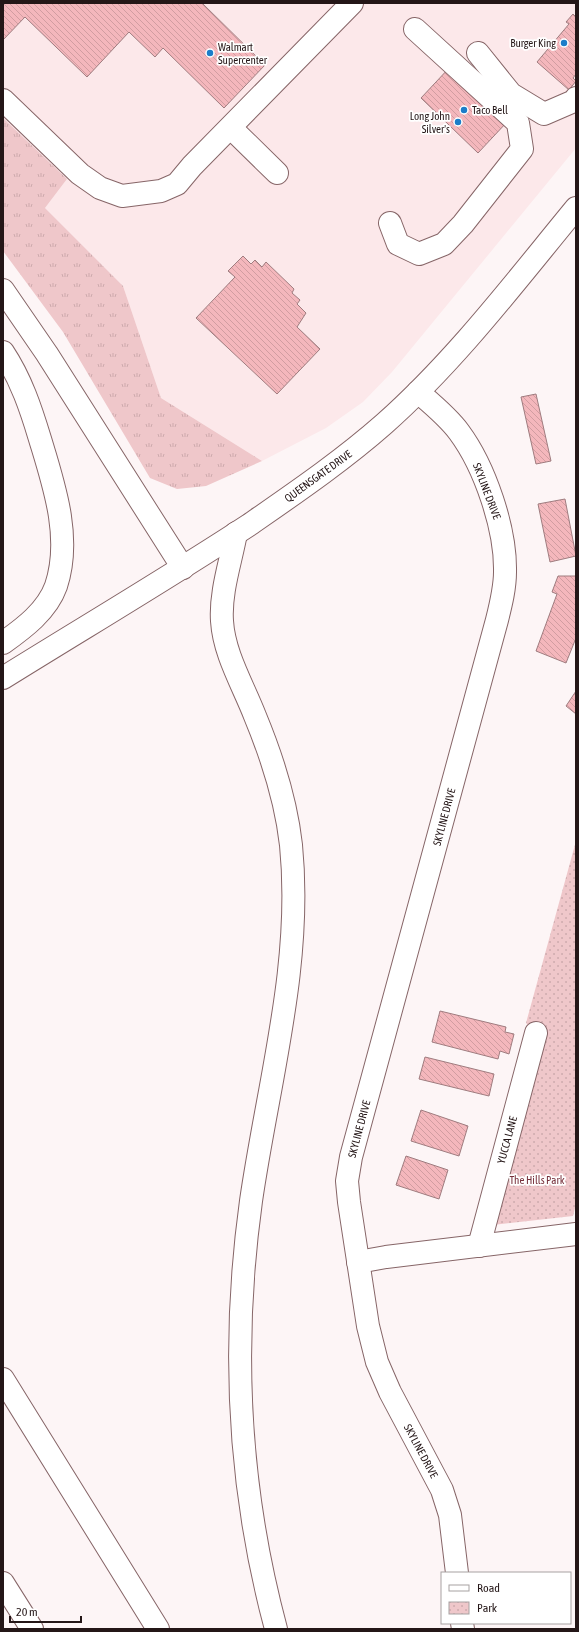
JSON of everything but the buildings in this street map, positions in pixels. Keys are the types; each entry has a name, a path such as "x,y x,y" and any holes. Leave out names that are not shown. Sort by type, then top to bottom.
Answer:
{"main road":[{"path":"3,100 80,174 100,188 122,196 161,191 177,184 192,166 231,128 352,3"},
{"path":"390,223 398,244 419,254 444,244 463,224 522,149 518,123 415,29"},
{"path":"478,53 511,94 544,114 574,101 576,98"},
{"path":"231,128 276,173"},
{"name":"QUEENSGATE DRIVE","path":"3,678 183,568 236,533 349,453 384,424 418,392 475,329 576,208"},
{"path":"3,290 47,354 183,568"},
{"path":"3,352 15,372 25,396 49,467 59,509 62,550 60,568 50,598 26,626 3,644"},
{"name":"SKYLINE DRIVE","path":"418,392 450,422 472,453 489,494 502,534 505,572 497,620 351,1157 347,1181 368,1326 377,1362 390,1392 442,1490 450,1515 457,1572"},
{"path":"236,533 221,609 222,624 229,655 259,726 279,784 290,842 294,892 293,941 288,987 251,1201 241,1303 239,1349 239,1390 250,1503 260,1563 276,1629"},
{"name":"YUCCA LANE","path":"479,1246 536,1033"},
{"path":"358,1262 386,1257 576,1234"},
{"path":"3,1379 158,1629"},
{"path":"3,1583 32,1629"}],"shaded area":[{"path":"3,3 576,3 576,148 392,372 363,402 326,428 262,461 161,398 123,286 45,208 67,179 3,118"}],"green space":[{"path":"3,118 67,179 45,208 123,286 161,398 262,461 206,486 177,489 150,478 63,332 3,251"},
{"name":"The Hills Park","path":"576,841 576,1204 573,1216 484,1226 536,1034 526,1023"}],"place":[{"name":"Burger King","path":"564,43"},
{"name":"Walmart Supercenter","path":"210,53"},
{"name":"Taco Bell","path":"464,110"},
{"name":"Long John Silver's","path":"458,122"}]}
